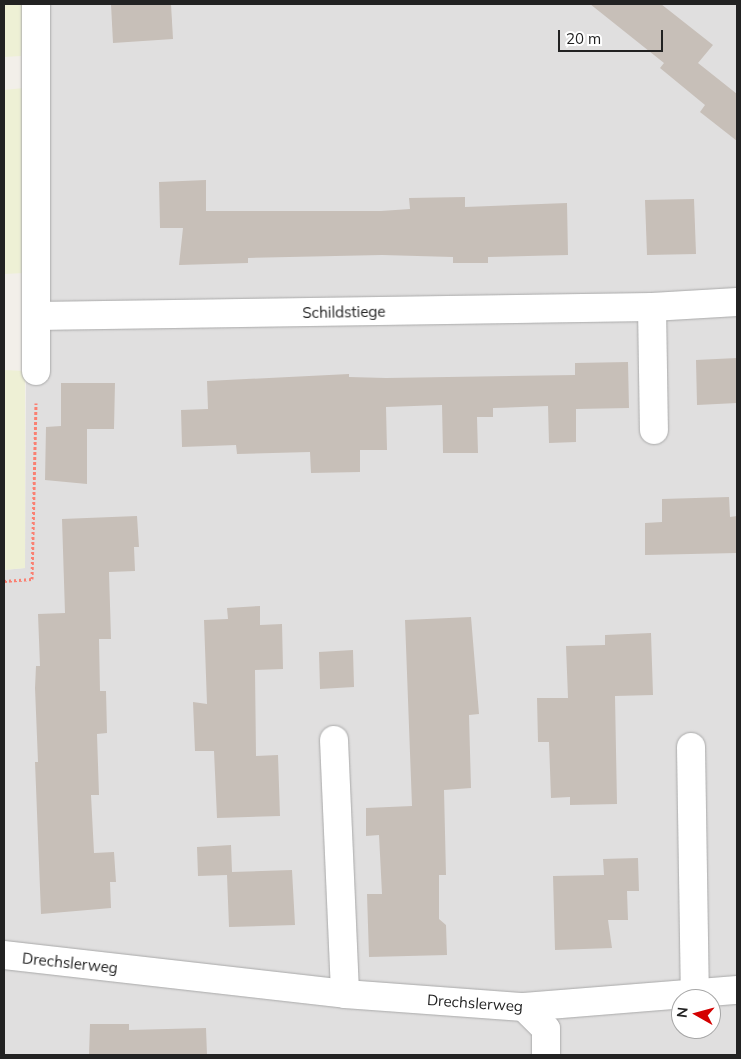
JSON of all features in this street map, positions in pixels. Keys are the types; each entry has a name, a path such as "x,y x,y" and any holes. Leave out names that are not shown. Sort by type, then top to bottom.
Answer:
{"street":[{"path":"36,4 36,371"},
{"name":"Schildstiege","path":"36,316 652,308 737,302"},
{"path":"652,308 654,430"},
{"path":"334,740 344,994"},
{"path":"692,747 695,989"},
{"name":"Drechslerweg","path":"4,955 344,994 524,1008 671,996"},
{"name":"Drechslerweg","path":"721,992 737,990"},
{"path":"524,1008 546,1029 546,1055"}],"path":[{"path":"4,581 32,578 36,371"}],"shaded area":[{"path":"28,4 737,4 737,1055 4,1055 4,570 25,568"}],"green space":[{"path":"4,4 28,4 21,56 4,57"},
{"path":"24,88 24,273 4,274 4,90"},
{"path":"4,370 25,371 25,568 4,570"}],"building":[{"path":"111,4 171,4 173,39 113,43"},
{"path":"590,4 661,4 713,45 698,63 737,94 737,141 700,112 705,105 660,68 664,63"},
{"path":"206,180 206,211 381,211 410,209 409,198 465,197 465,207 567,203 568,255 488,257 488,263 453,263 453,257 382,255 248,258 248,263 179,265 183,228 160,228 159,182"},
{"path":"694,199 696,254 647,255 645,200"},
{"path":"737,358 737,403 697,405 696,360"},
{"path":"628,362 629,408 576,409 576,442 549,443 548,406 493,408 493,417 477,417 478,453 443,453 442,405 386,407 387,450 360,450 360,472 311,473 310,452 237,454 236,445 182,447 181,410 208,409 207,381 349,374 349,377 386,378 575,375 575,363"},
{"path":"61,383 115,383 114,429 87,429 87,484 45,480 46,427 61,426"},
{"path":"729,497 730,517 737,516 737,553 645,555 645,523 662,522 662,499"},
{"path":"137,516 139,547 134,547 135,571 109,572 111,639 99,639 100,691 106,691 107,733 97,734 99,795 91,795 94,853 114,852 116,882 110,882 111,908 41,914 35,762 38,762 36,666 40,666 38,614 65,613 62,519"},
{"path":"260,606 260,625 282,624 283,669 255,670 256,756 278,755 280,816 217,818 214,751 195,751 193,702 207,704 204,620 228,619 227,608"},
{"path":"471,617 479,714 469,715 471,788 444,790 446,875 439,875 439,919 446,925 447,955 369,957 367,894 382,894 379,835 366,836 366,808 412,806 405,620"},
{"path":"651,633 653,695 615,696 617,804 570,805 570,797 551,798 549,742 538,742 537,698 568,698 566,646 605,645 605,635"},
{"path":"353,650 354,687 320,689 319,652"},
{"path":"231,845 232,872 292,870 295,925 229,927 227,875 198,876 197,847"},
{"path":"638,858 639,891 627,891 628,920 608,920 612,948 555,950 553,876 604,875 603,859"},
{"path":"90,1024 129,1024 129,1030 206,1028 207,1055 89,1055"}]}
